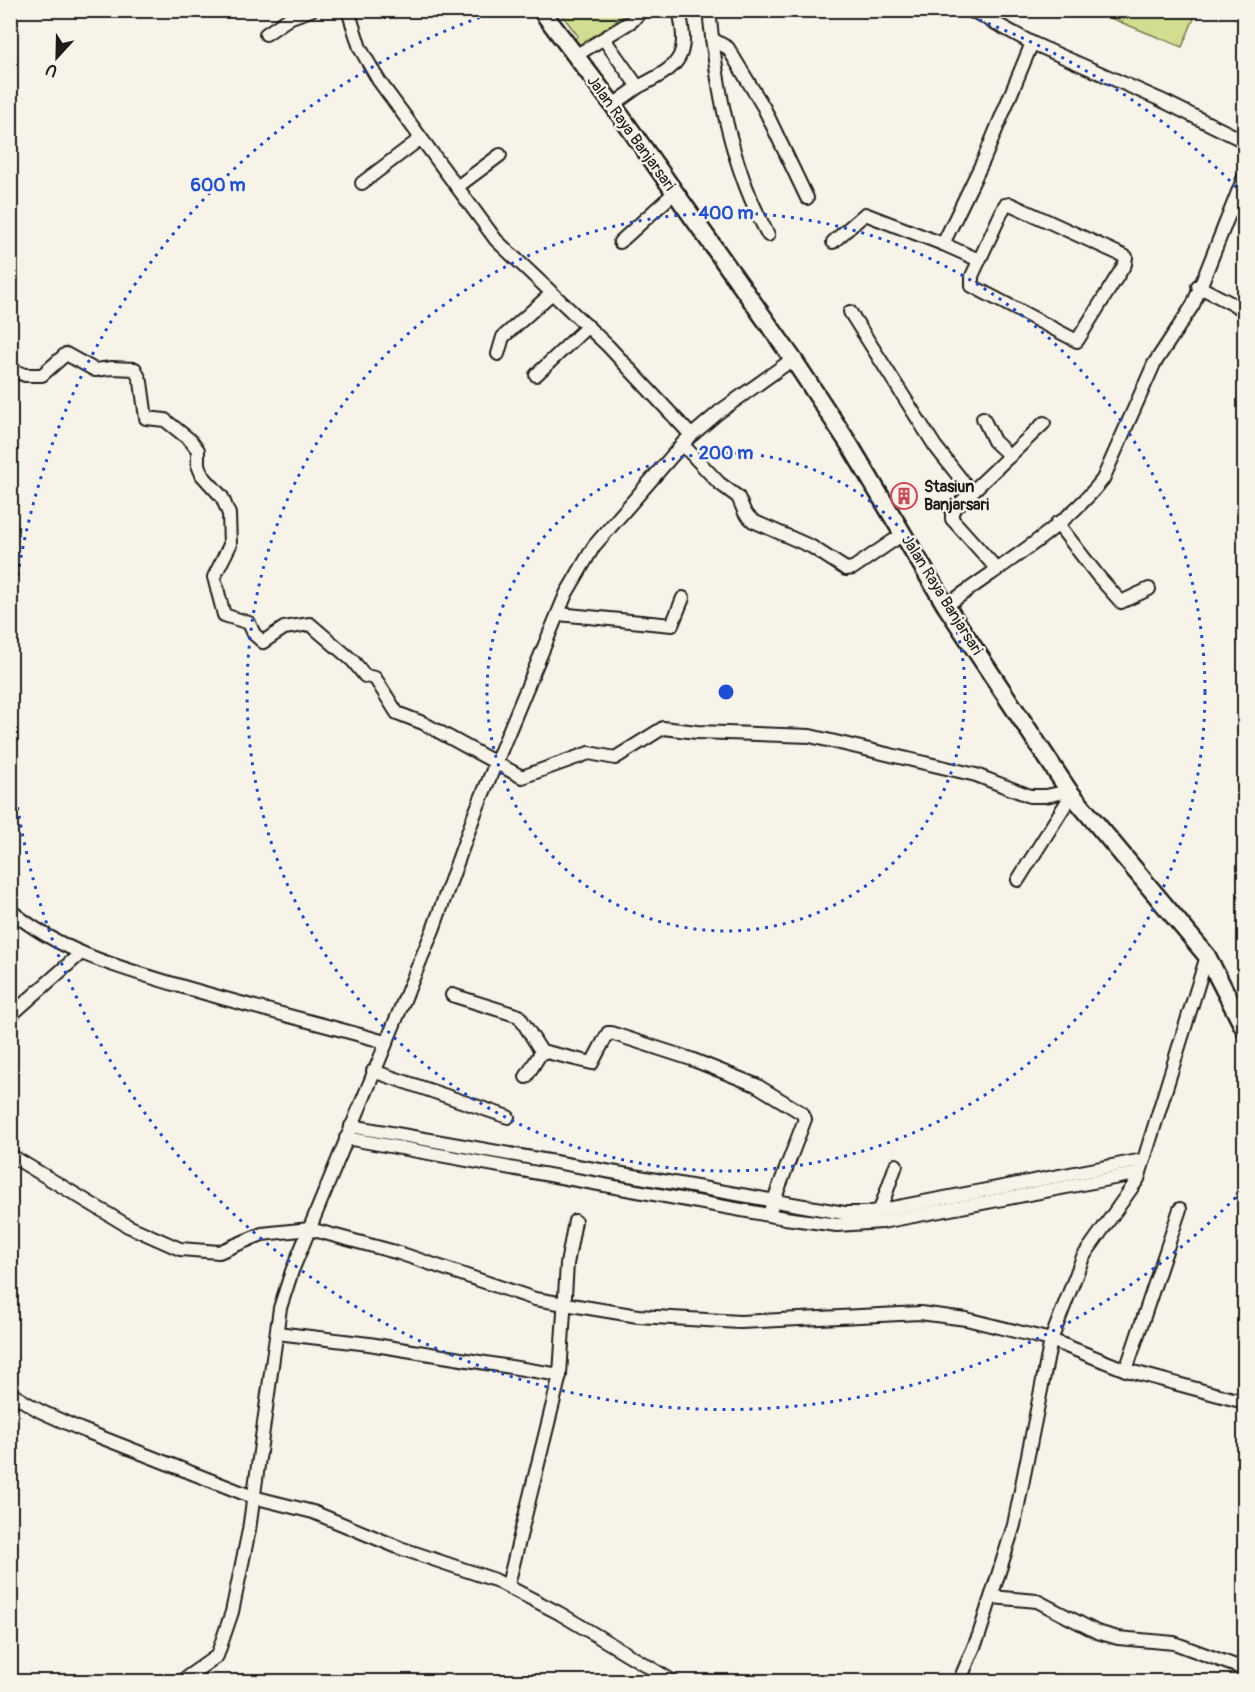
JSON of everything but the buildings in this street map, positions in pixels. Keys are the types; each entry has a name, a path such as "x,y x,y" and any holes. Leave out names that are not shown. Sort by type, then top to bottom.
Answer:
{"highway":[{"name":"Jalan Raya Banjarsari","path":"541,10 613,105 793,359 851,447 946,606 1071,792 1207,956 1245,1028"}],"street":[{"path":"266,34 291,17 311,10"},
{"path":"348,10 364,56 420,139 496,240 551,294 588,326 686,440 719,483 738,497 753,521 812,547 846,569 853,568 903,534"},
{"path":"613,105 638,87 667,72 682,56 684,41 679,10"},
{"path":"709,10 730,144 751,204 768,235"},
{"path":"971,10 1032,43 1161,99 1245,141"},
{"path":"575,56 604,39 642,11"},
{"path":"604,39 638,87"},
{"path":"712,39 728,48 764,108 807,198"},
{"path":"943,244 984,159 1032,43"},
{"path":"362,183 420,139"},
{"path":"457,187 500,155"},
{"path":"946,606 1057,523 1093,492 1103,479 1150,374 1193,305 1198,286 1245,177"},
{"path":"620,242 674,193"},
{"path":"1010,204 1126,257 1127,261 1080,339 1074,341 972,286 970,279 979,260 1005,205 1010,204"},
{"path":"833,242 865,214 979,260"},
{"path":"1198,286 1245,310"},
{"path":"498,354 503,337 551,294"},
{"path":"850,312 935,446 970,493"},
{"path":"536,375 588,326"},
{"path":"10,369 26,375 42,375 66,354 95,370 135,369 141,382 146,418 165,420 190,440 198,450 198,465 202,475 222,497 229,514 230,544 214,577 224,615 249,623 254,633 263,642 284,628 310,624 353,661 365,676 375,678 397,713 423,723 522,777 589,753 615,758 663,728 697,732 810,736 976,775 1030,796 1071,792"},
{"path":"180,1682 217,1656 232,1612 253,1497 280,1308 373,1071 433,930 475,813 558,614 594,546 686,440 793,359"},
{"path":"983,418 994,441 1010,456"},
{"path":"996,568 952,519 952,512 1044,423"},
{"path":"1057,523 1121,602 1149,589"},
{"path":"558,614 672,625 683,598"},
{"path":"1018,880 1071,792"},
{"path":"10,910 39,931 80,954 209,995 385,1042"},
{"path":"10,1016 80,954"},
{"path":"959,1682 992,1597 1020,1503 1051,1340 1083,1257 1098,1233 1130,1193 1141,1167 1207,956"},
{"path":"452,995 519,1016 541,1051 592,1063 608,1033 611,1033 691,1059 756,1085 802,1113 805,1122 770,1209"},
{"path":"526,1077 541,1051"},
{"path":"373,1071 508,1118"},
{"path":"351,1126 464,1153"},
{"path":"346,1138 464,1153 586,1174 809,1215 837,1225 1141,1167"},
{"path":"10,1155 128,1226 180,1249 219,1252 262,1234 310,1228 399,1253 535,1299 638,1316 740,1322 920,1313 966,1318 1051,1340 1126,1370 1245,1402"},
{"path":"880,1210 896,1165"},
{"path":"866,1218 880,1210 949,1203"},
{"path":"1126,1370 1180,1209"},
{"path":"508,1585 560,1375 563,1305 575,1221"},
{"path":"277,1333 369,1344 560,1375"},
{"path":"10,1393 40,1411 80,1429 253,1497 313,1512 400,1548 508,1585 596,1634 674,1682"},
{"path":"992,1597 1037,1601 1097,1632 1118,1638 1174,1643 1245,1669"}],"green space":[{"path":"559,11 630,11 578,49 572,41 578,36"},
{"path":"1093,11 1197,11 1182,47"}],"place":[{"name":"Stasiun Banjarsari","path":"904,496"}]}
